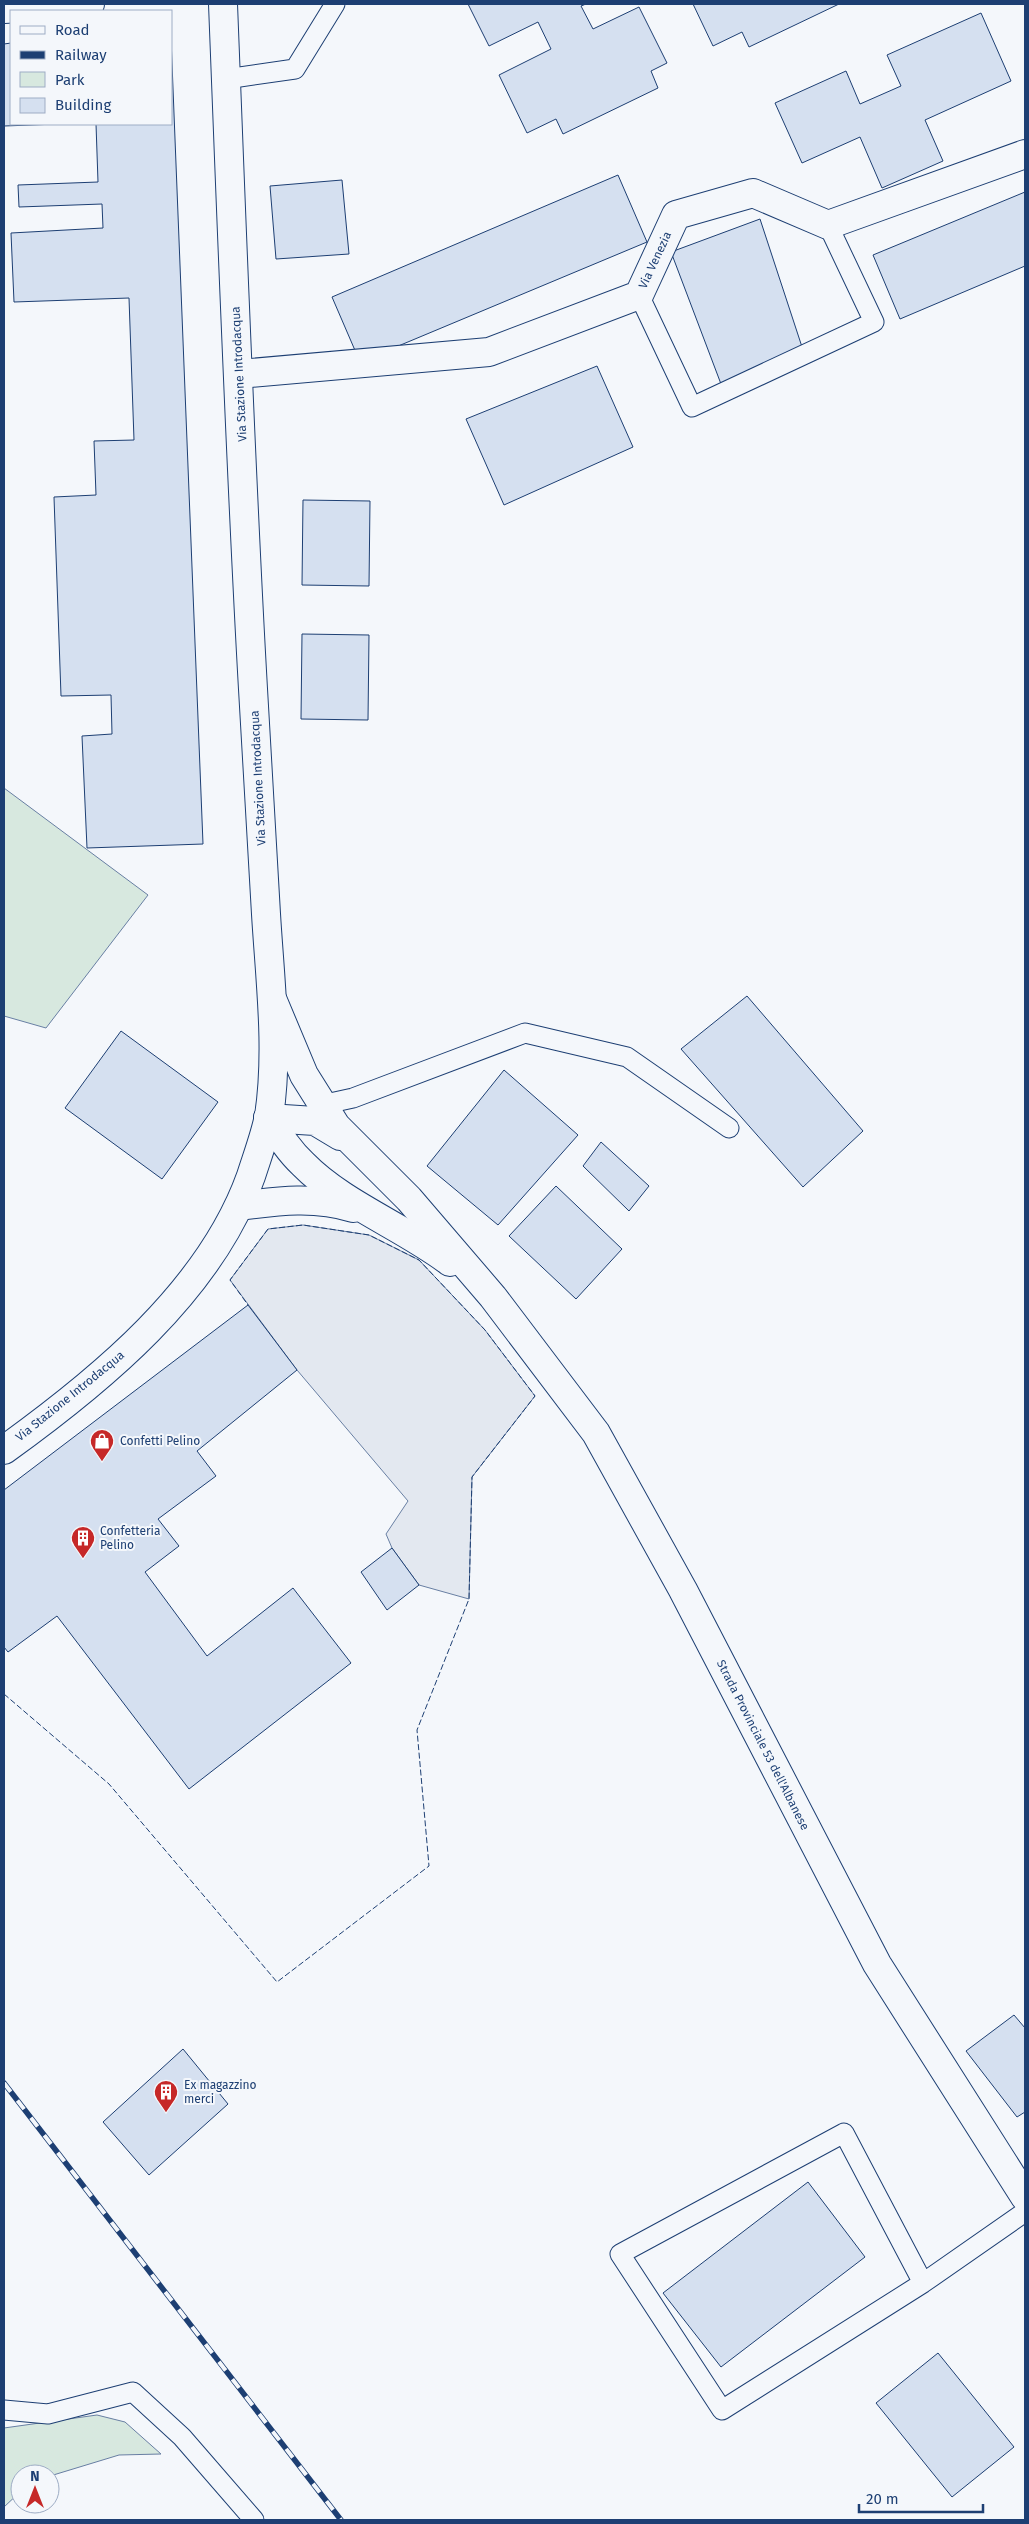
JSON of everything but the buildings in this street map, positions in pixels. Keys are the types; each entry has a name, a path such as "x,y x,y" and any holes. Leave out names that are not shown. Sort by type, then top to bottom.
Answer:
{"main road":[{"path":"4,9 90,4"},
{"name":"Via Stazione Introdacqua","path":"4,1450 87,1385 168,1308 214,1250 239,1206 251,1175 268,1118 274,1041 252,670 222,4"},
{"path":"828,225 1025,154"},
{"name":"Via Venezia","path":"239,374 489,352 639,295 676,215 753,193 828,225"},
{"name":"Strada Provinciale 53 dell'Albanese","path":"271,997 304,1076 336,1126 409,1199 494,1297 596,1433 683,1590 877,1964 1025,2198"},
{"name":"Strada Provinciale 53 dell'Albanese","path":"268,1118 315,1121 326,1126 358,1150"},
{"name":"Strada Provinciale 53 dell'Albanese","path":"268,1118 289,1150 304,1166 329,1186 431,1248 494,1297"},
{"name":"Strada Provinciale 53 dell'Albanese","path":"239,1206 311,1200 340,1204 376,1215"}],"lane":[{"path":"226,79 295,69 336,4"},
{"path":"639,295 692,407 874,322 828,225"},
{"path":"321,1105 353,1098 525,1034 627,1057 729,1128"},
{"path":"924,2283 844,2133 620,2254 722,2410 924,2283 1025,2212"},
{"path":"4,2410 48,2414 133,2392 182,2437 254,2520"}],"green space":[{"path":"4,788 148,895 46,1028 4,1016"},
{"path":"97,2415 125,2422 161,2454 119,2455 60,2473 60,2464 10,2464 10,2501 4,2507 4,2428"}],"shaded area":[{"path":"303,1225 369,1235 419,1260 485,1330 535,1396 472,1477 469,1599 419,1585 392,1548 386,1534 408,1501 297,1370 230,1280 268,1229"}],"railway":[{"path":"4,2083 341,2520"}],"fence":[{"path":"4,1694 109,1784 277,1982 429,1866 417,1730 469,1599 472,1477 535,1396 485,1330 419,1260 369,1235 303,1225 268,1229 230,1280 248,1305"}],"place":[{"name":"Confetti Pelino","path":"102,1462"},
{"name":"Confetteria Pelino","path":"83,1559"},
{"name":"Ex magazzino merci","path":"166,2113"}]}
